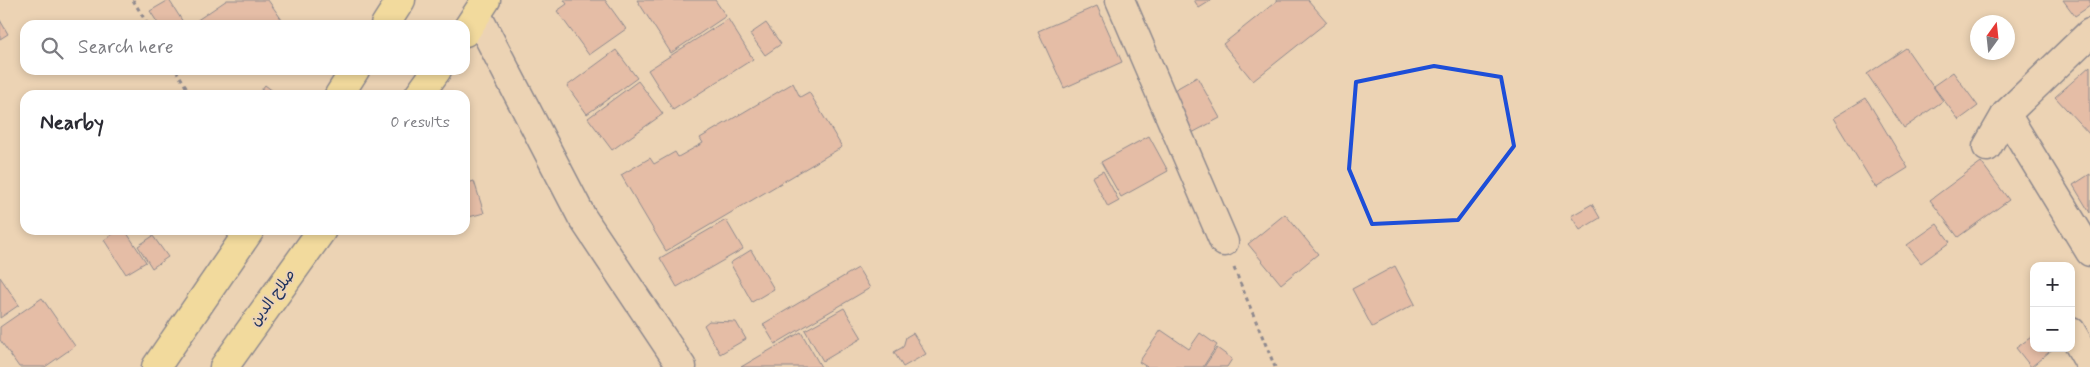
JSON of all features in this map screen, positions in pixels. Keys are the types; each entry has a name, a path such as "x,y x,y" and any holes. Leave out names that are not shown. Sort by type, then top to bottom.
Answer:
{"highway":[{"path":"387,20 401,0"},
{"path":"342,90 352,75"},
{"path":"423,90 433,75"},
{"path":"156,367 247,235"},
{"name":"صلاح الدين","path":"224,367 318,235"}],"lane":[{"path":"1120,0 1224,242"},
{"path":"476,16 582,217 682,367"},
{"path":"1987,146 2006,114 2090,33"},
{"path":"2006,114 2090,252"},
{"path":"2075,337 2090,364"}],"path":[{"path":"133,0 145,20"},
{"path":"179,75 188,90"},
{"path":"1224,242 1275,367"}],"highlighted area":[{"path":"1434,66 1501,77 1514,146 1458,220 1372,224 1349,169 1356,82"}],"building":[{"path":"169,0 182,20 156,20 150,11"},
{"path":"227,0 268,0 282,20 197,20"},
{"path":"564,0 605,0 626,29 589,55 557,11 567,4"},
{"path":"637,0 715,0 726,16 671,53"},
{"path":"1194,0 1212,0 1199,8"},
{"path":"1278,0 1308,0 1327,22 1253,81 1223,44"},
{"path":"2063,0 2090,0 2090,6 2075,16"},
{"path":"1097,6 1122,62 1064,88 1038,31"},
{"path":"728,19 753,59 673,110 648,70"},
{"path":"0,20 8,34 0,39"},
{"path":"766,23 781,44 765,55 750,34"},
{"path":"1906,48 1943,101 1904,128 1867,74"},
{"path":"616,50 637,78 587,114 567,86"},
{"path":"2090,66 2090,135 2055,97"},
{"path":"1953,72 1978,106 1959,120 1933,86"},
{"path":"1197,77 1220,118 1190,134 1167,94"},
{"path":"638,81 663,114 612,150 588,118"},
{"path":"793,83 800,97 809,92 842,147 666,251 621,175 650,158 654,164 675,152 678,157 703,143 700,138"},
{"path":"265,85 272,90 261,90"},
{"path":"1866,98 1908,168 1876,188 1833,118"},
{"path":"1149,136 1168,171 1121,197 1101,162"},
{"path":"1981,162 2009,200 1958,237 1930,200"},
{"path":"1103,171 1119,201 1108,207 1092,177"},
{"path":"2090,174 2090,213 2073,185"},
{"path":"474,181 484,213 470,217 470,182"},
{"path":"1592,204 1600,218 1580,230 1571,216"},
{"path":"1285,214 1318,254 1281,284 1248,244"},
{"path":"726,220 743,249 677,287 660,258"},
{"path":"1937,224 1950,242 1921,263 1907,245"},
{"path":"112,235 128,235 146,262 126,274 104,240"},
{"path":"153,236 168,257 152,268 138,246"},
{"path":"751,250 774,289 752,302 730,263"},
{"path":"1395,266 1415,304 1372,327 1352,289"},
{"path":"858,268 870,288 775,344 763,324"},
{"path":"0,277 19,305 0,318"},
{"path":"42,298 75,346 45,367 19,367 0,340 0,327"},
{"path":"844,308 862,338 823,361 805,330"},
{"path":"709,321 736,322 746,339 720,354 704,325"},
{"path":"1161,330 1189,349 1200,333 1217,345 1203,367 1147,367 1139,362"},
{"path":"801,332 821,367 741,367"},
{"path":"913,333 926,354 903,367 894,352 903,347 906,337"},
{"path":"2030,338 2030,352 2049,352 2031,367 2016,348"},
{"path":"1217,348 1232,359 1227,367 1204,367"}]}
